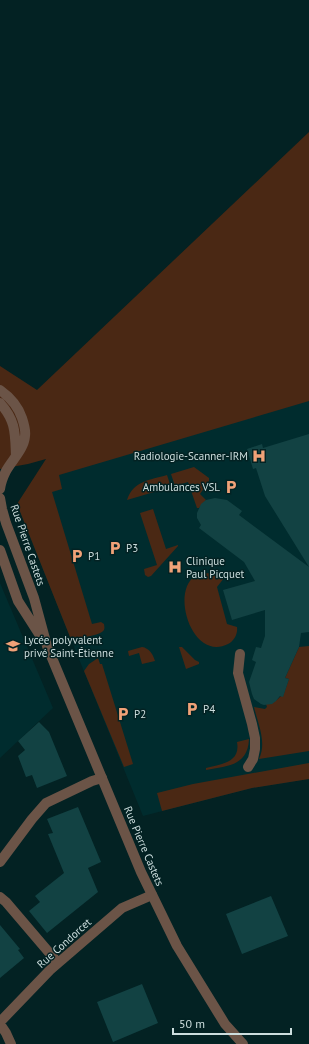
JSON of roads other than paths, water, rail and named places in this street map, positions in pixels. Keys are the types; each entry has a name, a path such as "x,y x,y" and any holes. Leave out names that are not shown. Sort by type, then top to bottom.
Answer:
{"street":[{"path":"0,489 3,472 16,456 24,441 25,435 24,424 19,408 1,390"},
{"path":"0,403 8,411 12,421 15,433 16,456"},
{"name":"Rue Pierre Castets","path":"0,498 6,523 34,598 47,646 141,872 177,946 225,1024 243,1044"},
{"name":"Rue Pierre Castets","path":"0,550 18,601 47,646"},
{"path":"240,654 238,673 255,738 253,759 248,767"},
{"path":"0,862 32,818 46,803 102,778"},
{"name":"Rue Condorcet","path":"0,1023 50,970 122,908 152,895"},
{"path":"0,897 6,902 58,963"},
{"path":"0,1023 11,1044"}],"place":[{"name":"Radiologie-Scanner-IRM","path":"259,456"},
{"name":"Ambulances VSL","path":"231,487"},
{"name":"P3","path":"115,548"},
{"name":"P1","path":"77,556"},
{"name":"Clinique Paul Picquet","path":"175,567"},
{"name":"Lycée polyvalent privé Saint-Étienne","path":"13,646"},
{"name":"P4","path":"192,709"},
{"name":"P2","path":"123,714"}]}
